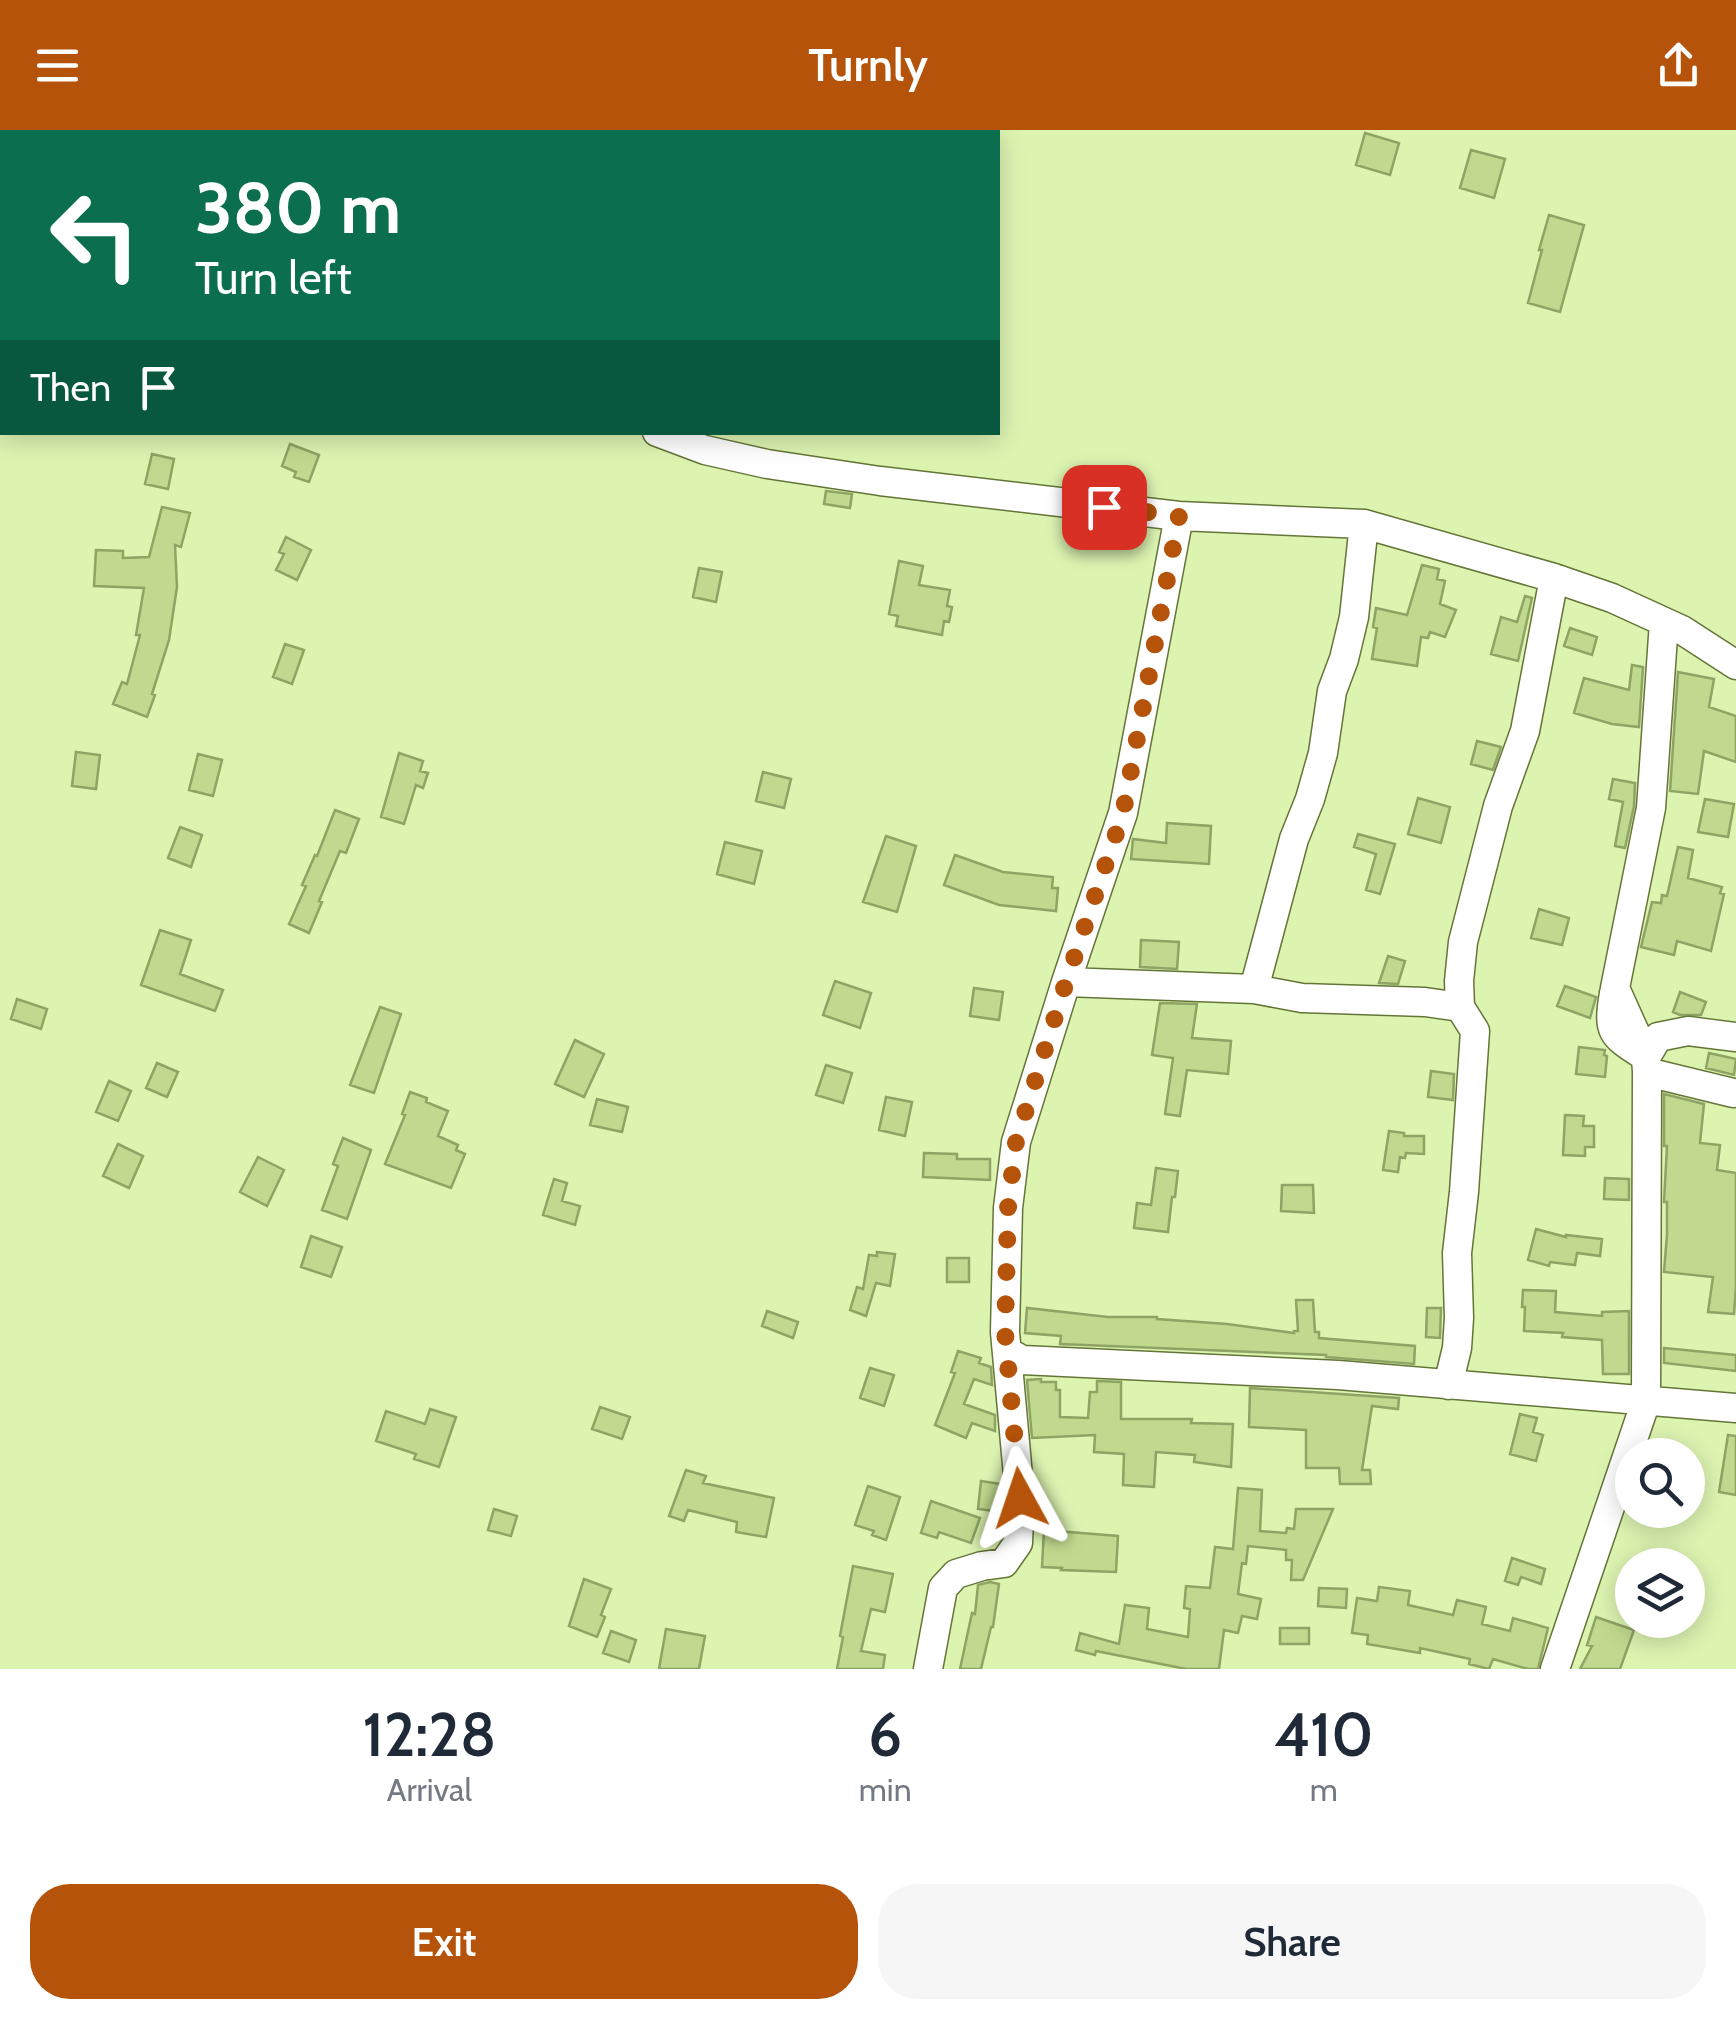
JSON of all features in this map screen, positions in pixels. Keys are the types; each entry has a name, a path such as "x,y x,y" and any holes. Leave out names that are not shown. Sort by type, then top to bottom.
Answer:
{"street":[{"path":"665,435 705,450 768,464 880,480 1179,516 1364,524 1612,598 1682,630 1736,665"},
{"path":"928,1669 943,1588 956,1574 1004,1563 1018,1543 1020,1498 1005,1332 1008,1208 1016,1142 1123,813 1179,516"},
{"path":"1254,989 1294,839 1323,753 1332,692 1354,617 1364,524"},
{"path":"1448,1385 1459,1318 1457,1252 1475,1031 1460,1007 1463,942 1498,806 1525,731 1554,578"},
{"path":"1555,1669 1646,1401 1646,1064 1614,988 1651,808 1664,622"},
{"path":"1066,982 1254,989 1302,998 1425,1002 1460,1007"},
{"path":"1646,1064 1658,1038 1688,1031 1736,1037"},
{"path":"1646,1064 1733,1093"},
{"path":"1008,1352 1022,1360 1338,1375 1736,1408"}],"building":[{"path":"1365,133 1399,143 1390,175 1356,165"},
{"path":"1471,150 1505,159 1494,198 1460,188"},
{"path":"1549,215 1584,225 1560,312 1528,303"},
{"path":"290,444 319,455 309,482 294,477 296,472 282,466"},
{"path":"152,454 174,459 168,489 145,484"},
{"path":"826,491 852,494 850,508 824,504"},
{"path":"162,507 190,513 181,547 175,545 177,587 169,640 147,717 113,704 122,682 127,684 140,635 136,635 144,588 94,586 96,550 123,551 123,558 149,557"},
{"path":"286,537 311,550 297,580 276,570 284,554 279,552"},
{"path":"899,561 923,566 919,585 950,590 947,606 952,607 942,635 896,626 898,616 889,614"},
{"path":"1422,565 1439,569 1437,579 1445,581 1440,604 1456,610 1445,637 1430,632 1428,638 1421,637 1417,666 1372,659 1376,608 1407,615"},
{"path":"699,568 722,572 716,602 693,597"},
{"path":"1525,596 1532,598 1518,661 1491,654 1501,617 1517,622"},
{"path":"1570,628 1597,637 1592,655 1564,646"},
{"path":"285,644 304,650 292,684 273,677"},
{"path":"1632,665 1643,667 1639,727 1574,713 1584,678 1629,690"},
{"path":"1678,672 1714,679 1709,707 1736,716 1736,762 1704,751 1698,794 1670,791"},
{"path":"1477,741 1501,747 1493,770 1471,764"},
{"path":"76,752 100,755 96,789 72,786"},
{"path":"399,753 423,761 420,771 428,773 423,788 416,785 404,824 381,817"},
{"path":"198,754 222,760 213,796 189,790"},
{"path":"763,772 791,779 784,808 756,801"},
{"path":"1613,779 1635,783 1625,848 1615,846 1623,802 1609,799"},
{"path":"1418,798 1450,807 1441,843 1408,834"},
{"path":"1705,799 1734,804 1728,837 1698,832"},
{"path":"335,810 359,819 346,853 340,851 309,933 289,924"},
{"path":"1167,823 1211,826 1209,864 1131,859 1133,839 1166,843"},
{"path":"180,827 202,835 191,867 168,858"},
{"path":"1358,834 1395,844 1380,894 1366,890 1376,854 1354,847"},
{"path":"886,836 916,846 897,912 863,902"},
{"path":"725,842 762,851 754,884 717,874"},
{"path":"1678,847 1693,850 1688,878 1722,887 1720,893 1724,894 1711,951 1677,941 1674,955 1641,947 1652,902 1661,903 1662,895 1667,896"},
{"path":"955,855 1003,872 1053,877 1052,888 1058,888 1056,911 999,905 944,885"},
{"path":"1539,909 1569,918 1562,945 1531,938"},
{"path":"160,930 191,940 180,974 223,990 215,1011 141,985"},
{"path":"1141,940 1179,942 1177,969 1140,967"},
{"path":"1388,956 1405,961 1398,984 1379,983"},
{"path":"835,981 871,993 860,1028 823,1015"},
{"path":"1565,986 1596,997 1590,1018 1557,1006"},
{"path":"974,988 1003,992 999,1020 970,1016"},
{"path":"1680,992 1706,1002 1701,1015 1673,1012"},
{"path":"17,999 47,1009 41,1029 11,1019"},
{"path":"1160,1003 1197,1004 1192,1038 1231,1041 1228,1074 1187,1070 1180,1116 1165,1114 1173,1058 1152,1055"},
{"path":"380,1007 401,1014 374,1093 350,1085"},
{"path":"575,1040 604,1054 584,1097 555,1084"},
{"path":"1579,1047 1605,1050 1605,1077 1576,1074"},
{"path":"1709,1053 1736,1059 1734,1075 1706,1068"},
{"path":"157,1063 178,1072 167,1097 146,1088"},
{"path":"826,1065 852,1073 843,1103 816,1095"},
{"path":"1431,1071 1454,1074 1453,1100 1428,1097"},
{"path":"109,1081 131,1091 118,1121 96,1112"},
{"path":"410,1092 448,1111 438,1136 458,1145 456,1150 465,1154 451,1188 385,1164"},
{"path":"1664,1094 1704,1104 1700,1143 1720,1145 1717,1170 1736,1173 1734,1314 1708,1312 1713,1277 1664,1272"},
{"path":"886,1097 912,1102 905,1136 879,1130"},
{"path":"597,1099 628,1107 622,1132 590,1125"},
{"path":"1565,1115 1584,1116 1583,1126 1594,1126 1594,1147 1585,1147 1585,1156 1563,1155"},
{"path":"1389,1131 1424,1136 1424,1154 1406,1153 1405,1158 1400,1157 1398,1172 1383,1170"},
{"path":"343,1138 371,1150 347,1219 322,1210 338,1166 333,1164"},
{"path":"118,1144 143,1156 129,1188 103,1176"},
{"path":"924,1153 990,1159 990,1180 923,1177"},
{"path":"258,1157 284,1170 267,1206 240,1192"},
{"path":"1156,1168 1178,1171 1168,1232 1134,1228 1137,1203 1151,1205"},
{"path":"1605,1178 1629,1179 1629,1200 1604,1199"},
{"path":"554,1179 567,1183 562,1201 580,1206 575,1225 543,1215"},
{"path":"1282,1185 1313,1185 1314,1213 1281,1211"},
{"path":"1536,1229 1566,1237 1602,1239 1600,1256 1577,1253 1575,1265 1550,1262 1549,1266 1528,1260"},
{"path":"311,1236 342,1247 331,1277 301,1267"},
{"path":"877,1252 895,1254 890,1286 876,1283 866,1316 850,1310 857,1287 863,1289 869,1255 877,1256"},
{"path":"947,1258 969,1258 969,1282 947,1282"},
{"path":"1523,1290 1556,1291 1555,1312 1602,1316 1602,1312 1629,1311 1629,1374 1603,1374 1602,1340 1524,1331"},
{"path":"1296,1300 1313,1300 1315,1332 1319,1332 1319,1338 1415,1346 1414,1364 1326,1355 1060,1344 1061,1336 1025,1333 1027,1308 1108,1317 1157,1317 1294,1333 1298,1331"},
{"path":"1427,1308 1441,1308 1440,1338 1426,1337"},
{"path":"767,1311 798,1322 793,1338 762,1326"},
{"path":"1664,1348 1736,1355 1736,1371 1664,1363"},
{"path":"958,1351 981,1358 979,1363 991,1367 992,1385 974,1379 964,1404 995,1415 995,1431 972,1423 966,1438 935,1425 955,1373 951,1372"},
{"path":"870,1368 894,1375 884,1406 860,1398"},
{"path":"1027,1380 1056,1382 1056,1390 1060,1390 1060,1417 1088,1418 1090,1392 1097,1392 1097,1381 1121,1382 1121,1419 1192,1419 1191,1423 1233,1424 1231,1467 1194,1462 1195,1455 1156,1452 1154,1487 1123,1485 1124,1454 1094,1452 1095,1435 1032,1438"},
{"path":"1250,1388 1399,1398 1398,1409 1372,1406 1362,1470 1370,1470 1371,1484 1340,1484 1339,1468 1306,1468 1306,1430 1249,1427"},
{"path":"600,1407 630,1417 622,1439 592,1429"},
{"path":"430,1409 456,1417 439,1467 414,1459 416,1454 376,1441 386,1411 425,1424"},
{"path":"1520,1414 1537,1418 1533,1432 1543,1435 1536,1461 1510,1454"},
{"path":"1728,1435 1736,1436 1736,1495 1719,1492"},
{"path":"686,1470 706,1476 703,1483 774,1498 766,1537 736,1532 737,1522 688,1510 684,1521 669,1516"},
{"path":"981,1481 1001,1484 1002,1512 978,1509"},
{"path":"868,1486 900,1497 886,1540 855,1525"},
{"path":"1238,1488 1262,1490 1260,1531 1286,1533 1287,1528 1294,1529 1296,1509 1333,1509 1303,1580 1291,1580 1292,1560 1286,1560 1286,1550 1248,1546 1238,1594 1261,1599 1257,1619 1242,1616 1238,1633 1224,1630 1219,1669 1186,1669 1076,1650 1080,1633 1119,1644 1125,1605 1149,1608 1147,1629 1188,1637 1190,1609 1184,1608 1186,1586 1210,1588 1215,1547 1233,1549"},
{"path":"931,1501 980,1518 971,1543 939,1532 937,1538 921,1533"},
{"path":"494,1509 517,1516 511,1536 488,1530"},
{"path":"1044,1530 1118,1536 1116,1572 1042,1567"},
{"path":"1512,1558 1545,1569 1541,1584 1521,1577 1518,1585 1505,1581"},
{"path":"853,1566 893,1574 885,1612 871,1609 861,1651 885,1655 883,1669 837,1669"},
{"path":"584,1579 611,1589 597,1637 569,1626"},
{"path":"999,1584 993,1627 981,1669 960,1669 972,1613 975,1614 978,1585"},
{"path":"1379,1587 1410,1591 1408,1605 1453,1615 1457,1600 1486,1607 1482,1624 1510,1631 1513,1618 1548,1628 1538,1669 1493,1659 1489,1669 1469,1664 1470,1659 1420,1648 1420,1653 1367,1644 1368,1635 1352,1633 1357,1598 1377,1601"},
{"path":"1319,1588 1347,1589 1346,1608 1318,1606"},
{"path":"1596,1617 1615,1624 1615,1638 1631,1638 1620,1669 1580,1669 1592,1646 1587,1645"},
{"path":"1280,1628 1309,1628 1309,1644 1280,1644"},
{"path":"666,1629 705,1636 699,1669 659,1669"},
{"path":"611,1631 636,1640 629,1662 603,1653"}],"route":[{"path":"1020,1498 1005,1332 1008,1208 1016,1142 1123,813 1179,516 1104,507"}]}
